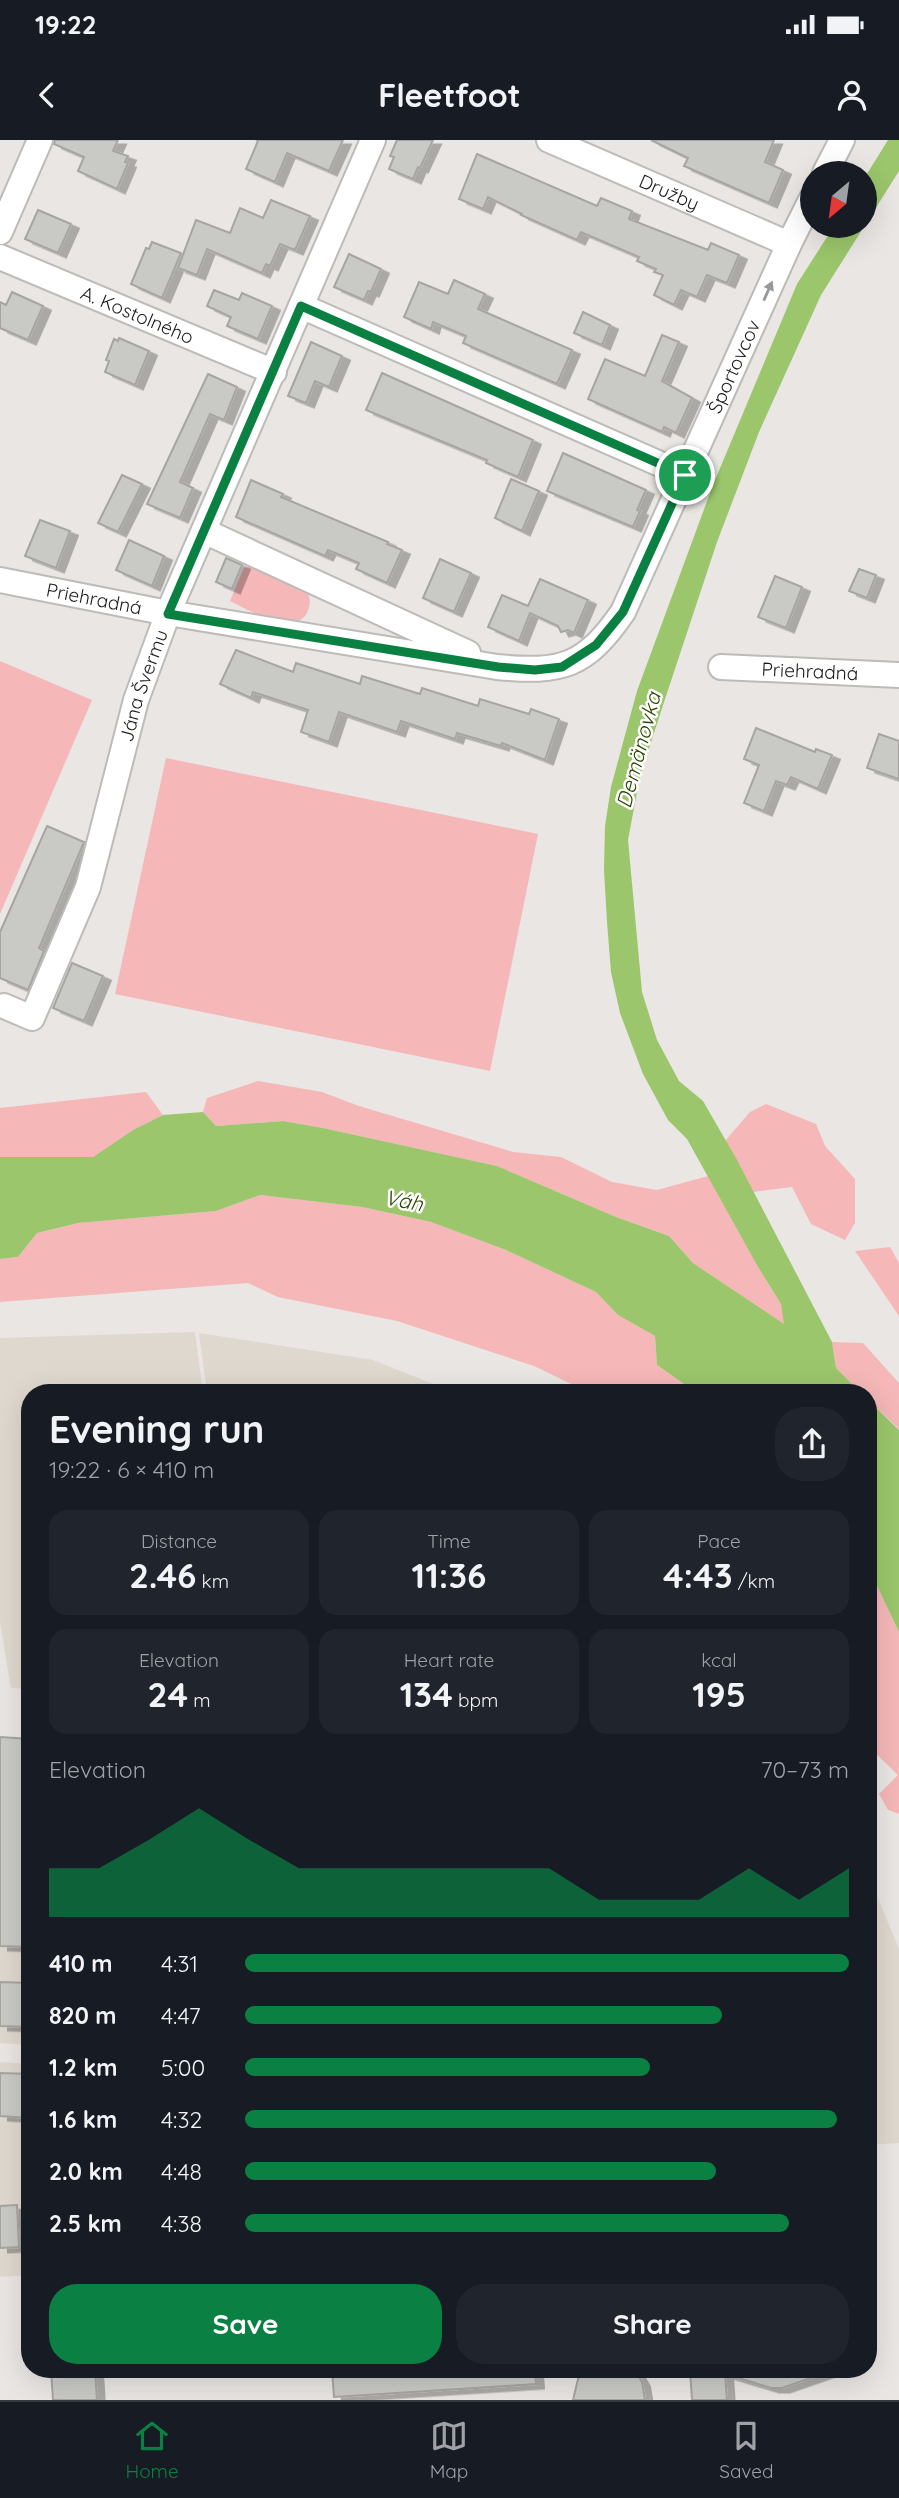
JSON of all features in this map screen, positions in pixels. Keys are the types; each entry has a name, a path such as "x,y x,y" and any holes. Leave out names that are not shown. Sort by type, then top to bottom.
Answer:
{"street":[{"path":"0,232 40,140"},
{"name":"Jána Švermu","path":"4,1006 32,1018 88,887 136,700 168,614 373,140"},
{"name":"Družby","path":"549,140 789,244"},
{"path":"831,161 842,140"},
{"name":"Športovcov","path":"562,667 596,645 623,612 800,222"},
{"name":"A. Kostolného","path":"0,257 274,372"},
{"path":"301,306 685,475"},
{"path":"204,531 498,667"},
{"name":"Priehradná","path":"0,580 168,614 498,667 535,670 562,667"},
{"name":"Priehradná","path":"721,667 899,675"}],"shaded area":[{"path":"253,566 292,581 305,590 310,601 304,617 296,622 274,620 230,601 244,568"},
{"path":"0,661 92,700 0,914"},
{"path":"166,758 538,834 490,1071 115,994"},
{"path":"258,1081 322,1092 359,1106 513,1152 561,1157 612,1182 657,1190 708,1176 781,1304 785,1325 693,1263 669,1236 616,1217 497,1166 283,1121 216,1126 203,1112 207,1098"},
{"path":"146,1092 163,1115 133,1130 93,1157 0,1157 0,1108"},
{"path":"766,1104 816,1124 825,1146 855,1179 855,1223 845,1240 811,1224 792,1187 753,1192 725,1141 750,1112"},
{"path":"260,1195 362,1207 431,1222 506,1250 596,1292 618,1315 655,1336 657,1365 684,1384 571,1384 534,1366 397,1321 278,1297 248,1283 0,1302 0,1259 18,1257 37,1233 78,1223 216,1211"},
{"path":"890,1247 899,1263 899,1316 855,1251"},
{"path":"195,1332 202,1384 21,1384 21,1689 11,1688 0,1622 0,1338"},
{"path":"199,1333 373,1360 433,1384 206,1384"},
{"path":"832,1342 863,1343 899,1383 899,1429 877,1408 877,1384 852,1384 836,1368"},
{"path":"877,1586 899,1632 899,1814 888,1810 879,1794 898,1775 877,1755"},
{"path":"0,1737 21,1738 21,2044 0,2043"},
{"path":"877,1896 899,1949 899,2143 877,2144"},
{"path":"0,2062 21,2063 21,2276 0,2277"}],"water":[{"path":"888,140 899,140 899,171 877,206 875,161"},
{"path":"826,238 857,238 821,295 759,432 717,542 640,776 628,840 642,992 657,1040 679,1081 703,1101 737,1160 832,1342 836,1368 852,1384 684,1384 657,1365 655,1336 618,1315 596,1292 506,1250 431,1222 362,1207 260,1195 216,1211 78,1223 37,1233 18,1257 0,1259 0,1157 93,1157 133,1130 163,1115 203,1112 216,1126 283,1121 497,1166 616,1217 669,1236 693,1263 784,1324 781,1304 687,1139 668,1120 643,1074 620,1013 611,972 604,870 605,826 611,787 637,691 713,485 797,284"},
{"path":"877,1409 899,1430 899,1632 877,1586"}],"building":[{"path":"55,140 118,140 113,151 128,156 125,162 128,163 117,189 78,171 84,157 54,144"},
{"path":"256,140 343,140 329,171 287,153 275,182 246,169 258,141"},
{"path":"397,140 433,140 413,179 389,169 394,157 390,156"},
{"path":"651,140 774,140 765,162 783,170 769,203 684,166 688,158"},
{"path":"477,154 597,206 601,198 632,211 629,219 708,250 711,243 739,255 727,283 707,275 697,297 681,290 674,305 654,295 663,275 637,261 639,257 581,232 577,240 488,197 483,209 459,199"},
{"path":"271,200 310,216 295,250 280,244 270,266 266,264 262,273 207,249 197,275 178,268 196,220 230,233 240,208 263,218"},
{"path":"38,210 71,224 58,253 25,239"},
{"path":"152,242 181,253 162,298 131,284 146,248 149,249"},
{"path":"349,254 381,269 371,292 368,291 364,300 334,287"},
{"path":"454,280 485,294 478,309 572,350 557,384 463,343 466,336 433,322 431,329 404,317 419,282 448,294"},
{"path":"214,290 239,300 242,293 272,306 258,339 227,326 231,317 207,306"},
{"path":"12,292 43,306 28,340 0,328 0,302 6,305"},
{"path":"583,312 610,325 602,345 574,333"},
{"path":"662,335 679,342 662,381 692,398 676,433 664,427 662,432 588,399 605,359 645,376"},
{"path":"119,338 149,351 135,385 105,372 109,361 106,360 114,339 118,341"},
{"path":"311,342 342,356 329,387 315,381 306,403 288,396"},
{"path":"382,373 533,440 518,477 486,463 487,460 366,410"},
{"path":"208,374 237,387 224,420 210,414 180,482 193,488 180,518 147,504"},
{"path":"563,453 646,490 633,527 547,491"},
{"path":"122,475 142,484 118,532 98,523"},
{"path":"511,479 539,491 522,531 495,518"},
{"path":"251,480 283,494 281,497 402,550 387,583 356,569 359,563 328,550 325,556 236,517"},
{"path":"40,520 70,531 56,568 25,556"},
{"path":"129,540 164,556 152,586 116,570"},
{"path":"226,558 242,565 232,589 216,582"},
{"path":"440,559 471,573 454,612 423,598"},
{"path":"859,569 876,575 867,598 849,591"},
{"path":"775,576 802,587 786,628 758,617"},
{"path":"540,579 588,600 574,633 568,630 561,632 558,626 530,613 519,641 488,627 502,595 528,606"},
{"path":"236,650 293,672 296,663 360,684 362,676 420,694 422,688 478,706 480,699 529,714 531,709 559,719 545,760 502,743 501,746 457,733 455,739 401,721 397,732 339,712 329,742 301,732 308,710 253,692 251,698 220,684"},
{"path":"756,728 815,752 816,749 832,755 818,789 791,777 787,785 776,781 764,811 744,803 759,765 744,759"},
{"path":"879,734 899,741 899,779 867,768"},
{"path":"47,826 84,842 39,948 44,951 28,990 0,978 0,932"},
{"path":"72,963 103,976 84,1021 53,1008"},
{"path":"0,1737 21,1738 21,1947 0,1946"},
{"path":"0,1982 21,1983 21,2027 0,2026"},
{"path":"0,2073 21,2074 21,2117 0,2116"},
{"path":"17,2205 19,2247 0,2248 0,2206"},
{"path":"52,2378 96,2378 97,2400 53,2400"},
{"path":"333,2378 536,2378 536,2384 334,2397"},
{"path":"640,2378 645,2400 573,2400 578,2379"},
{"path":"691,2378 725,2378 727,2400 692,2400"},
{"path":"738,2378 811,2378 782,2388 771,2388"}],"route":[{"path":"301,306 685,475 623,612 596,645 562,667 535,670 498,667 168,614 301,306"}],"water label":[{"name":"Demänovka","path":"638,750"},
{"name":"Váh","path":"404,1200"}]}
